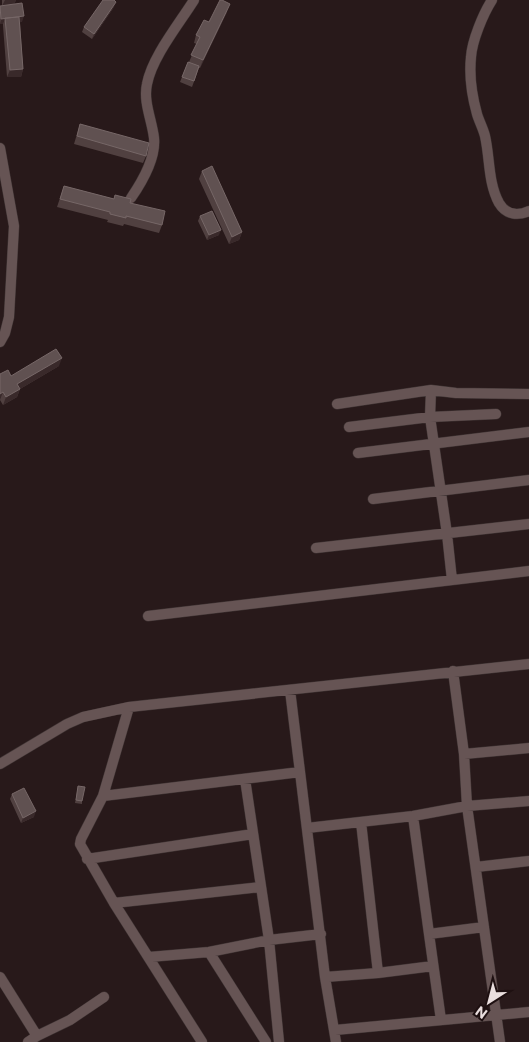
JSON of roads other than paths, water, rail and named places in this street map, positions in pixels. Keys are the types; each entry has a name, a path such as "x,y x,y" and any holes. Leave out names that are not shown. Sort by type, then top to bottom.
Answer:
{"street":[{"path":"131,198 141,184 149,167 154,140 147,103 146,86 152,66 194,0"},
{"path":"492,0 483,15 470,55 471,86 477,113 485,136 493,186 500,204 514,214 522,214 529,211"},
{"path":"0,148 14,226 9,317 6,332 0,342"},
{"path":"336,404 431,390 470,394 529,394"},
{"path":"431,390 430,417 452,580"},
{"path":"349,427 430,417 496,414"},
{"path":"358,453 529,432"},
{"path":"373,499 529,480"},
{"path":"316,548 529,524"},
{"path":"148,616 529,571"},
{"path":"0,764 67,724 83,717 129,707 529,664"},
{"path":"453,672 464,754 467,806 500,1042"},
{"path":"290,690 325,977 336,1042"},
{"path":"129,707 103,796 80,841 87,858 114,903 202,1042"},
{"path":"464,754 529,748"},
{"path":"103,796 300,772"},
{"path":"245,779 269,940 279,1042"},
{"path":"307,828 413,816 467,806 529,800"},
{"path":"413,816 441,1020"},
{"path":"361,822 378,973"},
{"path":"87,858 252,834"},
{"path":"476,867 529,860"},
{"path":"114,903 261,887"},
{"path":"429,934 484,927"},
{"path":"149,957 209,952 269,940 321,934"},
{"path":"209,952 266,1042"},
{"path":"325,977 433,966"},
{"path":"0,976 37,1036"},
{"path":"28,1042 70,1020 104,998"},
{"path":"334,1030 529,1012"}]}
